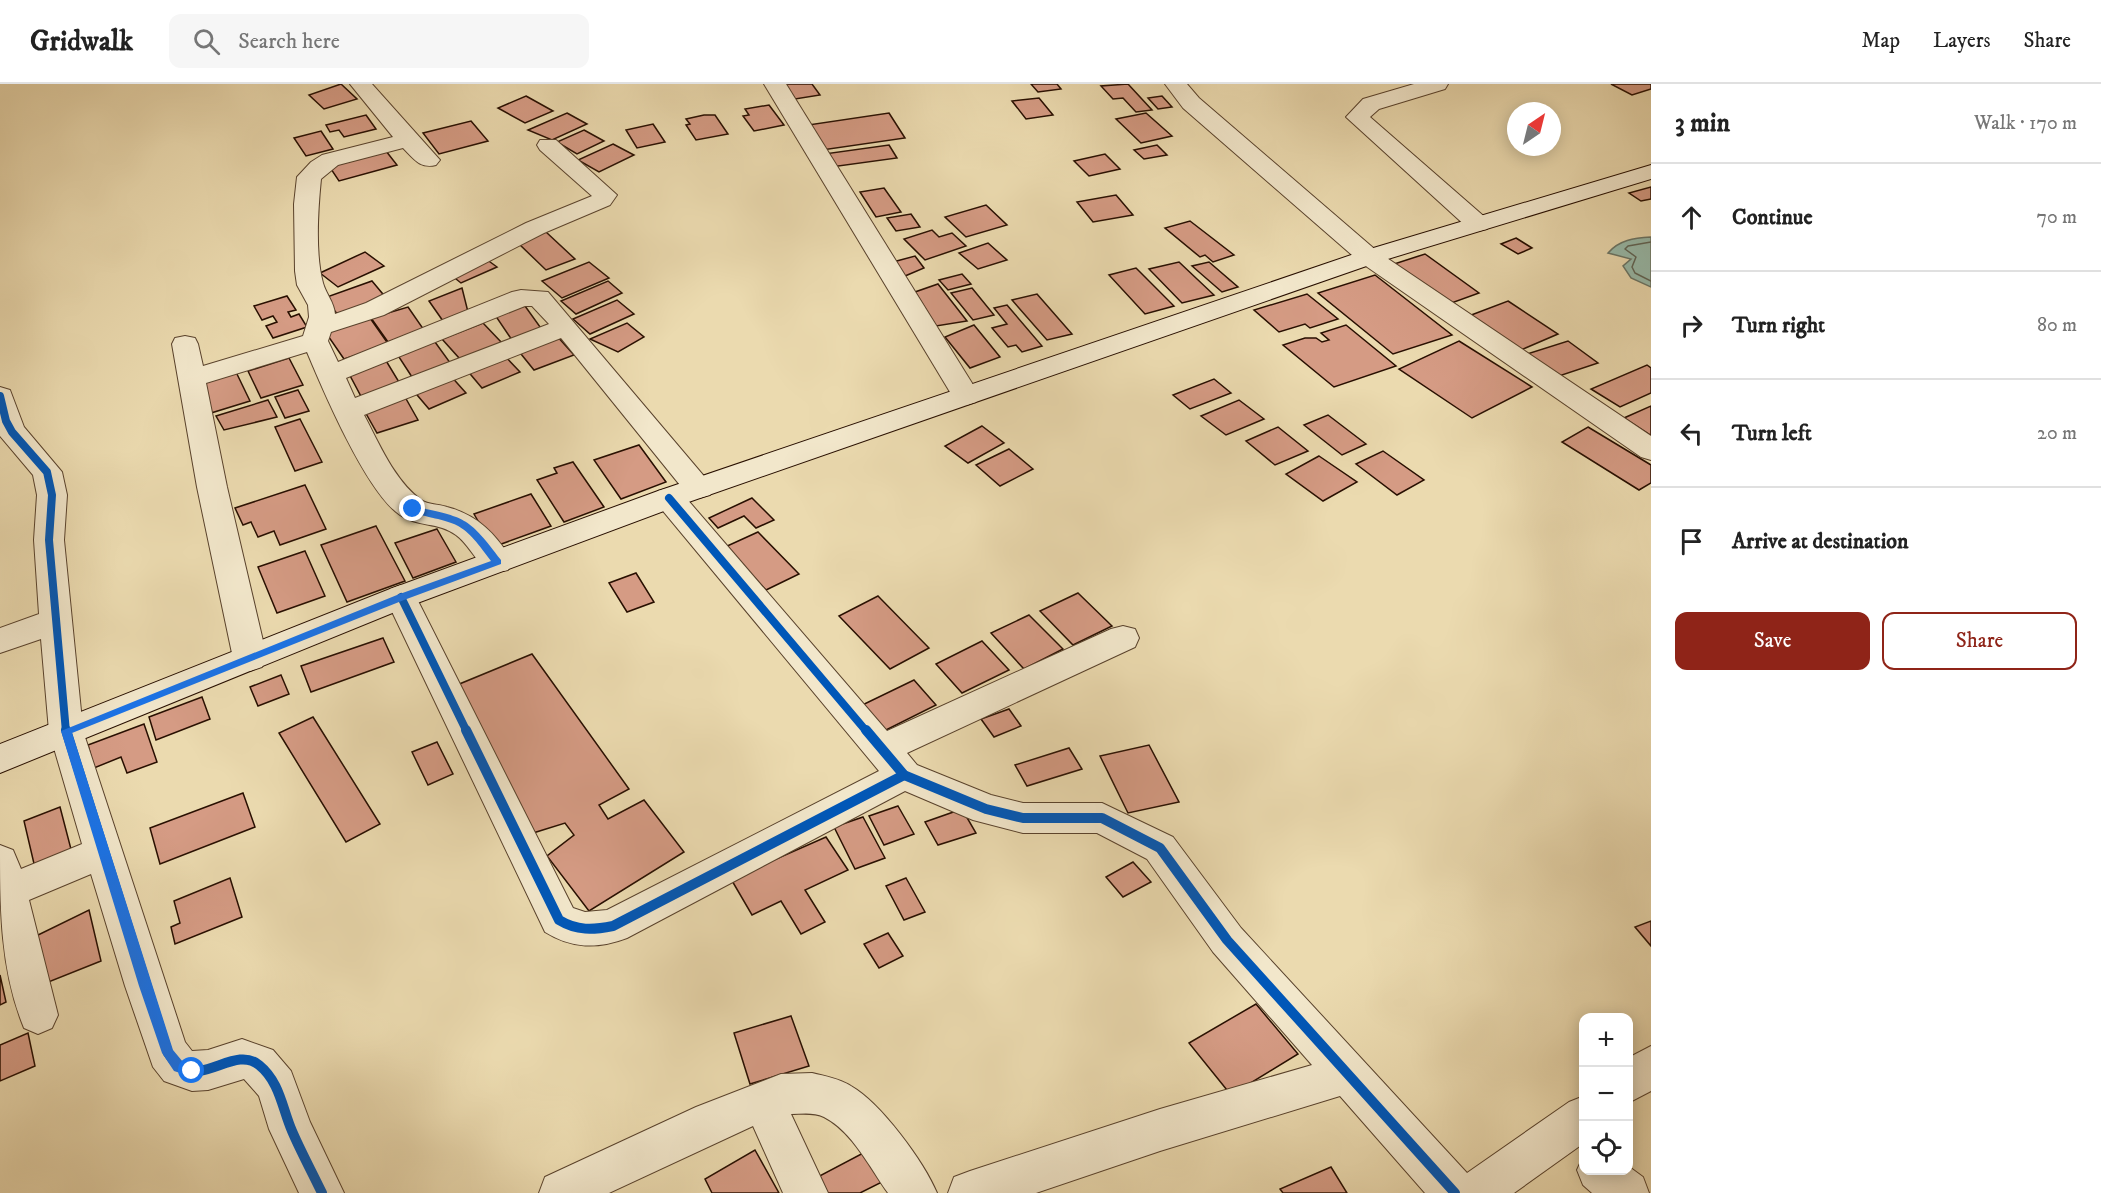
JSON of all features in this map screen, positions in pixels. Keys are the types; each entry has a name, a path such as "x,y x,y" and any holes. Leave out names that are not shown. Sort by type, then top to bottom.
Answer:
{"street":[{"path":"361,84 428,160"},
{"path":"775,84 966,396"},
{"path":"1176,84 1191,103 1369,257 1651,450"},
{"path":"1437,84 1371,104 1357,117 1478,224"},
{"path":"408,140 330,160 309,177 306,204 308,271 310,285 321,305 322,317 316,334 329,375 400,499 413,509 459,520 474,530 497,562"},
{"path":"191,379 316,334 375,309 418,285 535,228 602,200 605,195 595,184 548,145"},
{"path":"0,759 401,597 684,493 1369,257 1651,172"},
{"path":"329,375 521,298 539,298 566,327 684,493 893,762 986,808 1023,819 1070,816 1102,818 1160,848 1227,940 1455,1193"},
{"path":"348,411 566,327"},
{"path":"185,344 250,658"},
{"path":"0,396 9,426 47,472 52,495 49,540 66,731 168,1053 178,1067 192,1071 208,1070 242,1059 258,1064 276,1085 291,1129 322,1193"},
{"path":"401,597 559,920 571,928 589,931 614,926 893,762 1123,638"},
{"path":"0,641 56,621"},
{"path":"38,1015 4,877 103,852"},
{"path":"1633,1080 1651,1066"},
{"path":"970,1193 1160,1130 1348,1074"},
{"path":"561,1193 711,1122 763,1101 781,1094 812,1093 836,1100 861,1119 915,1193"},
{"path":"763,1101 806,1193"},
{"path":"1476,1193 1575,1138"},
{"path":"1605,1175 1627,1193"}],"water":[{"path":"1651,237 1651,287 1631,278 1623,266 1631,259 1608,253 1627,240"}],"building":[{"path":"341,84 357,99 324,109 309,95"},
{"path":"785,84 812,84 820,95 795,99"},
{"path":"1031,84 1057,84 1061,89 1038,92"},
{"path":"1128,84 1152,110 1136,112 1123,98 1113,99 1101,86"},
{"path":"1611,84 1651,84 1651,89 1632,95"},
{"path":"526,96 553,111 525,123 498,108"},
{"path":"1162,96 1172,107 1158,109 1148,98"},
{"path":"1039,98 1053,115 1026,119 1012,101"},
{"path":"769,105 784,125 754,131 743,116 749,115 745,109"},
{"path":"567,113 587,124 552,140 528,130"},
{"path":"889,113 905,138 822,150 808,125"},
{"path":"1146,113 1172,136 1141,143 1116,119"},
{"path":"366,115 376,129 344,137 339,130 330,132 326,125"},
{"path":"715,115 728,134 696,140 686,125 690,124 686,119"},
{"path":"471,121 488,141 439,154 423,133"},
{"path":"653,124 665,142 637,148 626,130"},
{"path":"584,130 604,141 577,154 557,142"},
{"path":"321,131 333,149 306,156 294,138"},
{"path":"613,144 634,155 599,172 578,160"},
{"path":"889,145 897,158 831,167 824,154"},
{"path":"1157,145 1167,155 1144,159 1134,150"},
{"path":"386,151 397,165 339,181 329,166"},
{"path":"1105,154 1120,169 1089,176 1074,161"},
{"path":"1651,187 1651,199 1641,201 1629,193"},
{"path":"884,188 901,212 876,217 860,192"},
{"path":"1116,195 1133,215 1093,222 1077,202"},
{"path":"986,205 1007,225 966,237 945,217"},
{"path":"911,214 920,227 896,231 887,218"},
{"path":"1190,221 1234,255 1213,262 1205,255 1200,257 1165,228"},
{"path":"932,230 939,237 952,233 966,246 925,260 904,239"},
{"path":"546,232 575,259 546,270 517,242"},
{"path":"1516,238 1532,248 1518,254 1501,244"},
{"path":"988,243 1007,260 978,269 959,253"},
{"path":"365,252 384,266 338,287 320,273"},
{"path":"1425,254 1479,293 1446,305 1391,265"},
{"path":"915,256 924,268 905,276 893,262"},
{"path":"486,259 497,267 461,283 451,275"},
{"path":"589,262 609,278 562,298 542,281"},
{"path":"1179,262 1214,295 1182,303 1149,269"},
{"path":"1209,262 1238,287 1222,292 1192,266"},
{"path":"1136,268 1174,306 1145,314 1109,275"},
{"path":"962,274 971,284 948,290 939,280"},
{"path":"1375,275 1452,335 1393,354 1318,293"},
{"path":"372,281 387,299 339,316 324,298"},
{"path":"608,281 622,293 576,314 561,301"},
{"path":"938,284 967,321 936,326 915,292"},
{"path":"462,288 468,312 443,321 429,301"},
{"path":"972,288 994,315 973,320 951,293"},
{"path":"1037,294 1072,334 1047,340 1012,300"},
{"path":"1307,294 1338,319 1310,328 1305,324 1279,332 1254,310"},
{"path":"287,296 296,310 288,312 291,317 299,314 307,327 273,338 266,326 277,322 273,316 262,320 254,306"},
{"path":"617,300 634,314 590,334 573,319"},
{"path":"1508,301 1558,334 1516,352 1466,317"},
{"path":"1007,305 1042,346 1022,352 1016,345 1008,347 992,328 1007,324 994,308"},
{"path":"525,306 543,331 512,340 495,315"},
{"path":"408,307 424,330 388,342 371,318"},
{"path":"370,318 389,345 344,359 326,333"},
{"path":"483,323 502,343 460,359 442,339"},
{"path":"627,323 644,337 618,352 590,339"},
{"path":"974,325 1000,357 970,368 945,337"},
{"path":"1346,325 1396,366 1334,387 1283,345 1305,338 1316,338 1322,342 1329,340 1321,333"},
{"path":"556,335 574,355 534,370 517,349"},
{"path":"1459,341 1532,387 1472,418 1399,369"},
{"path":"1568,341 1598,363 1556,377 1527,354"},
{"path":"435,342 451,364 412,377 397,354"},
{"path":"503,354 520,372 482,388 466,369"},
{"path":"289,358 303,385 261,398 248,371"},
{"path":"385,359 402,387 363,400 347,370"},
{"path":"1647,365 1651,368 1651,393 1620,407 1591,389"},
{"path":"236,372 250,401 211,413 198,383"},
{"path":"449,374 466,393 429,409 412,389"},
{"path":"1214,379 1231,393 1190,409 1173,395"},
{"path":"298,390 309,411 285,418 275,397"},
{"path":"405,397 418,420 377,433 364,410"},
{"path":"268,400 277,417 224,430 216,416"},
{"path":"1239,400 1264,419 1226,435 1201,416"},
{"path":"1651,406 1651,435 1624,418"},
{"path":"1328,415 1366,444 1342,455 1304,425"},
{"path":"300,419 322,462 295,471 275,427"},
{"path":"982,426 1004,443 968,463 945,446"},
{"path":"1278,427 1308,451 1275,465 1246,441"},
{"path":"1588,427 1651,465 1651,483 1639,490 1562,442"},
{"path":"639,445 666,482 621,499 594,460"},
{"path":"1009,449 1033,469 1000,486 976,465"},
{"path":"1383,451 1424,480 1397,495 1356,464"},
{"path":"1319,456 1357,482 1323,501 1286,474"},
{"path":"573,462 604,507 564,522 537,480 557,473 554,468"},
{"path":"305,485 326,529 280,545 274,531 258,537 251,522 243,525 235,508"},
{"path":"531,494 551,526 493,547 474,514"},
{"path":"752,498 774,520 756,528 744,516 718,528 709,518"},
{"path":"376,526 405,581 347,602 321,545"},
{"path":"437,529 456,562 413,578 395,543"},
{"path":"758,532 799,574 766,590 725,547"},
{"path":"305,551 325,596 277,613 258,567"},
{"path":"636,573 654,602 627,612 609,583"},
{"path":"1078,593 1112,626 1073,645 1040,611"},
{"path":"878,596 929,648 890,669 839,616"},
{"path":"1029,615 1063,649 1024,669 991,633"},
{"path":"383,638 394,662 311,692 301,666"},
{"path":"982,641 1009,670 962,693 936,664"},
{"path":"532,654 629,789 599,805 608,819 644,800 684,852 589,911 547,856 574,835 565,823 533,833 457,685"},
{"path":"281,675 289,694 258,706 250,687"},
{"path":"914,680 936,705 876,735 854,709"},
{"path":"202,697 210,719 156,740 149,717"},
{"path":"1009,709 1021,726 994,737 981,719"},
{"path":"313,717 380,824 346,842 279,733"},
{"path":"144,724 157,762 127,773 121,757 94,768 88,745"},
{"path":"437,742 453,774 428,785 412,752"},
{"path":"1149,745 1179,802 1128,813 1100,756"},
{"path":"1069,748 1082,769 1027,786 1015,765"},
{"path":"243,793 255,827 160,864 150,828"},
{"path":"898,806 914,834 884,845 869,816"},
{"path":"60,807 72,853 35,868 24,821"},
{"path":"962,809 976,833 938,845 925,822"},
{"path":"863,817 885,858 855,869 834,827"},
{"path":"826,837 848,870 805,890 825,922 801,934 781,901 752,915 731,879"},
{"path":"1133,862 1151,882 1123,897 1106,877"},
{"path":"230,878 242,917 175,944 171,927 180,923 174,901"},
{"path":"906,878 925,912 904,920 886,886"},
{"path":"89,910 101,961 41,985 36,936"},
{"path":"1651,921 1651,946 1635,927"},
{"path":"888,933 903,956 879,968 864,944"},
{"path":"0,975 6,1002 0,1005"},
{"path":"1256,1004 1298,1054 1231,1095 1189,1043"},
{"path":"791,1016 809,1066 750,1084 734,1033"},
{"path":"28,1033 35,1066 0,1081 0,1045"},
{"path":"755,1150 779,1193 712,1193 705,1179"},
{"path":"867,1151 884,1181 860,1193 816,1193 810,1181"},
{"path":"1331,1167 1347,1193 1283,1193 1280,1189"}],"cycle path":[{"path":"0,396 6,421 12,432 47,472 52,495 49,540 66,731 168,1053 179,1067 192,1071 208,1070 242,1059 258,1064 276,1085 291,1129 322,1193"},
{"path":"669,498 904,775 986,809 1023,818 1070,816 1102,818 1160,848 1227,940 1455,1193"},
{"path":"401,597 559,920 572,927 591,929 613,926 904,775"}],"route":[{"path":"192,1071 178,1067 168,1053 66,731 401,597 497,562 474,530 459,520 413,509"}]}
